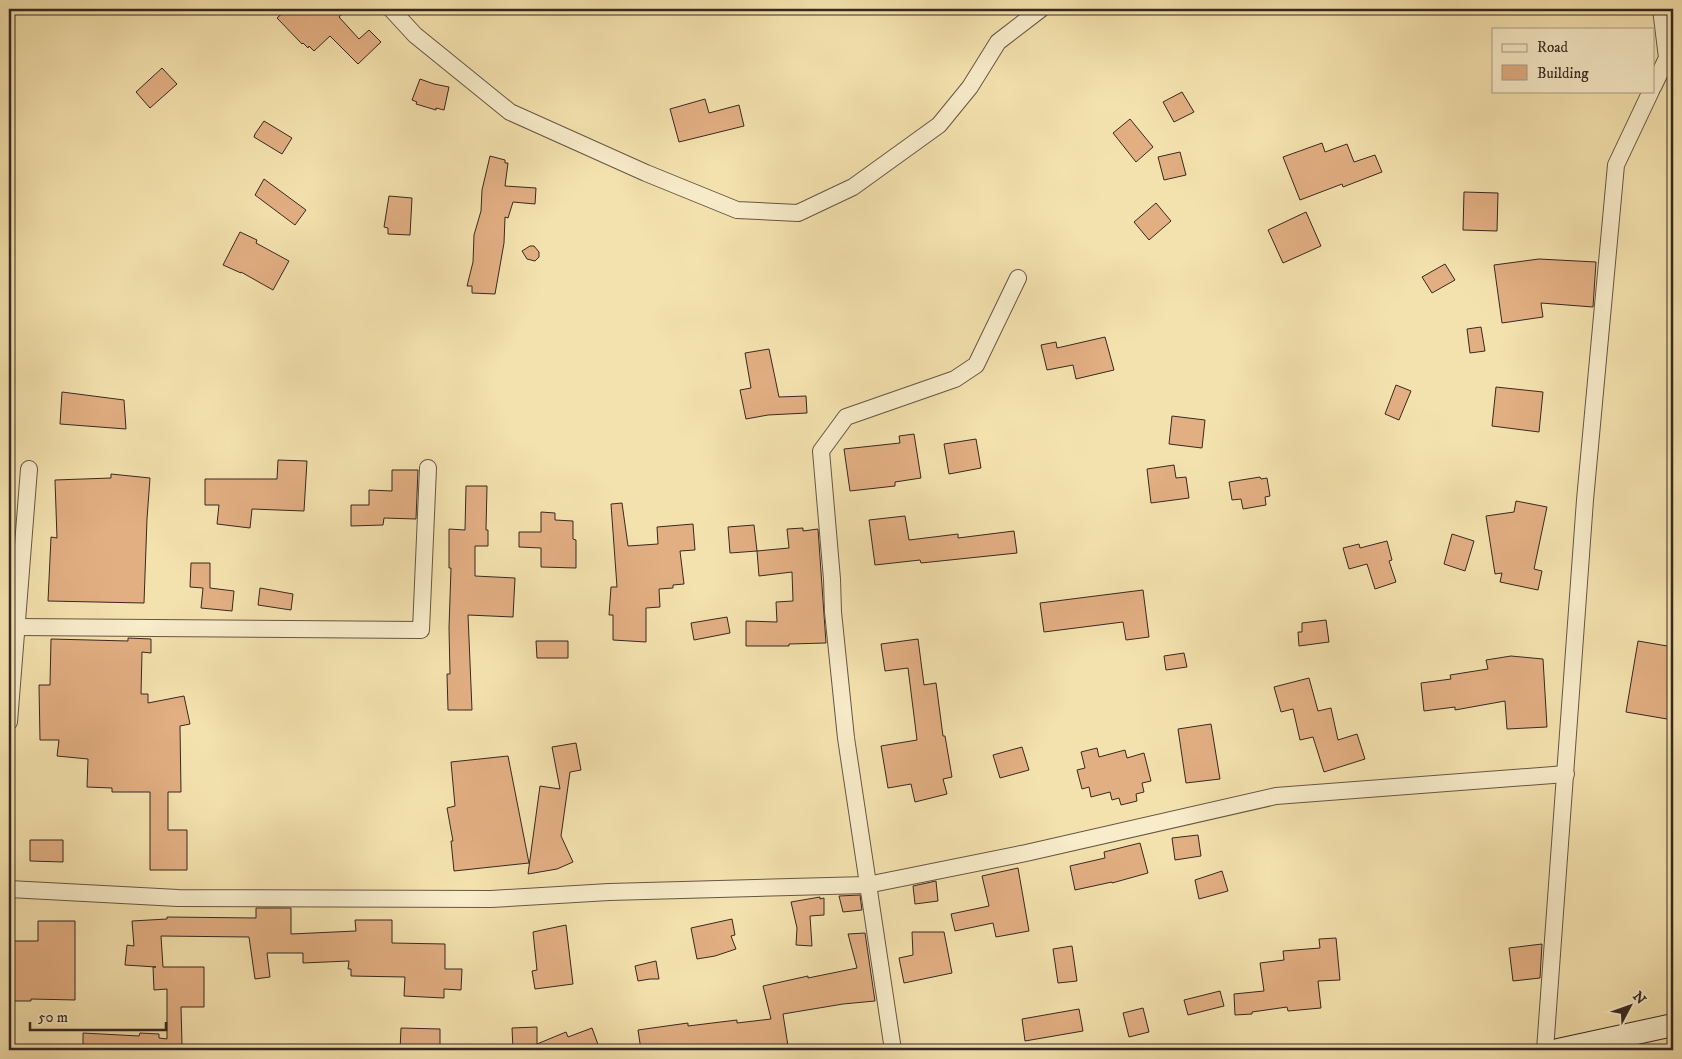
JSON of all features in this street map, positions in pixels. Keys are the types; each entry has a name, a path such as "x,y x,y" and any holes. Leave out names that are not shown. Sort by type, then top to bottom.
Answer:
{"main road":[{"path":"1558,1050 1673,1025"}],"street":[{"path":"392,9 414,34 510,112 646,173 737,210 798,213 853,187 939,125 970,87 998,42 1041,9"},
{"path":"1654,85 1667,58 1661,9"},
{"path":"1545,1050 1585,500 1616,165 1651,92"},
{"path":"893,1050 846,738 833,612 821,451 846,417 955,379 976,365 1018,278"},
{"path":"16,627 421,630 428,468"},
{"path":"9,722 29,469"},
{"path":"9,889 178,898 491,899 609,892 867,885 1026,853 1276,796 1566,774"}],"building":[{"path":"287,9 348,9 339,17 359,39 369,30 381,42 358,64 330,36 314,51 309,46 308,48 302,44 277,18"},
{"path":"162,68 177,84 150,108 136,92"},
{"path":"420,79 449,87 444,110 436,108 436,110 416,104 417,102 412,100"},
{"path":"1182,92 1194,112 1174,122 1163,102"},
{"path":"705,99 709,113 739,105 744,126 679,142 670,109"},
{"path":"1130,119 1153,147 1136,162 1113,133"},
{"path":"264,121 292,138 282,154 254,137"},
{"path":"1322,143 1325,152 1347,144 1354,162 1375,155 1382,172 1343,187 1342,184 1300,200 1283,157"},
{"path":"1180,152 1186,175 1164,180 1158,157"},
{"path":"490,156 505,160 505,163 508,163 505,186 536,188 535,204 513,202 508,218 505,217 504,243 495,294 472,293 472,286 467,286 473,262 474,235 481,211 482,190"},
{"path":"264,179 306,210 295,225 255,195"},
{"path":"1464,192 1498,193 1497,231 1463,230"},
{"path":"389,196 412,198 410,235 388,234 388,228 384,227"},
{"path":"1156,203 1171,221 1149,240 1134,222"},
{"path":"1306,212 1321,246 1283,263 1268,230"},
{"path":"240,232 257,240 256,243 289,261 273,290 241,272 223,265"},
{"path":"530,246 534,246 539,252 539,257 535,261 527,259 522,251"},
{"path":"1539,259 1596,262 1593,307 1541,303 1543,317 1502,323 1494,265"},
{"path":"1445,264 1455,280 1432,293 1422,277"},
{"path":"1481,327 1485,351 1470,353 1467,329"},
{"path":"1105,337 1114,370 1076,379 1073,365 1047,370 1041,345 1056,342 1057,348"},
{"path":"769,349 779,397 806,396 807,413 768,415 746,419 740,390 751,388 745,353"},
{"path":"1396,385 1411,391 1399,420 1385,414"},
{"path":"1496,387 1543,392 1539,432 1492,426"},
{"path":"62,392 124,400 126,429 60,424"},
{"path":"1172,416 1205,420 1202,448 1169,444"},
{"path":"914,434 921,478 895,482 895,486 850,491 844,449 900,443 899,436"},
{"path":"976,439 981,468 949,474 944,444"},
{"path":"278,460 307,461 304,511 252,509 250,528 217,524 219,505 205,505 205,479 277,479"},
{"path":"1174,465 1176,478 1186,477 1189,498 1151,503 1147,469"},
{"path":"392,470 418,470 416,519 384,518 383,525 351,526 351,505 369,505 369,490 392,491"},
{"path":"111,474 150,478 144,603 48,601 51,537 57,538 55,480 111,478"},
{"path":"1260,477 1261,479 1267,478 1270,496 1265,497 1266,505 1243,509 1241,499 1232,500 1229,482"},
{"path":"466,486 487,486 486,530 488,530 488,546 475,546 475,576 515,578 513,617 468,615 472,710 448,710 447,674 450,674 451,568 449,568 449,529 465,530"},
{"path":"1516,501 1547,507 1534,569 1542,571 1538,590 1500,582 1502,573 1495,574 1486,516 1514,512"},
{"path":"622,503 628,546 658,544 657,527 693,524 695,550 680,551 684,584 673,585 673,588 659,589 660,607 646,608 646,642 613,640 613,615 609,615 611,587 617,587 611,504"},
{"path":"541,512 555,513 555,520 573,521 573,539 576,540 576,568 541,567 541,548 519,547 519,532 541,532"},
{"path":"905,516 909,540 958,534 958,538 1014,531 1017,553 921,563 920,560 875,565 869,520"},
{"path":"754,525 757,551 730,553 728,527"},
{"path":"803,528 803,531 818,529 826,643 789,644 789,646 746,646 746,621 777,622 776,602 793,601 792,572 759,576 757,551 789,548 787,529"},
{"path":"1452,534 1474,541 1465,571 1444,564"},
{"path":"1387,541 1392,560 1389,561 1396,582 1375,589 1367,564 1349,569 1343,548 1359,544 1360,548"},
{"path":"191,563 210,563 210,588 234,591 232,611 201,608 203,588 190,587"},
{"path":"260,588 293,594 291,610 258,605"},
{"path":"1143,590 1149,637 1126,640 1123,622 1044,632 1040,603"},
{"path":"727,617 730,633 694,640 691,623"},
{"path":"1326,620 1329,642 1299,646 1298,632 1302,632 1302,623"},
{"path":"128,638 151,639 151,653 142,652 141,694 148,694 148,703 184,696 190,724 180,726 181,792 168,792 168,830 187,830 187,870 150,870 150,792 112,792 112,788 87,787 88,759 57,756 59,740 40,740 39,685 50,685 51,639 128,641"},
{"path":"918,639 924,685 936,683 943,736 945,736 952,777 943,779 947,794 915,802 911,784 888,788 881,746 917,740 908,668 885,671 881,644"},
{"path":"536,641 568,641 568,658 537,658"},
{"path":"1638,641 1673,647 1673,720 1626,712"},
{"path":"1184,653 1187,667 1166,670 1164,656"},
{"path":"1511,656 1543,659 1547,727 1507,729 1505,701 1455,710 1455,707 1424,711 1421,683 1451,679 1450,675 1488,669 1486,660"},
{"path":"1309,678 1318,711 1331,708 1338,740 1357,734 1365,759 1324,772 1313,737 1300,740 1293,709 1281,712 1274,687"},
{"path":"1211,724 1220,779 1186,783 1178,729"},
{"path":"576,743 581,770 570,772 561,836 573,862 557,869 528,874 540,786 560,789 552,747"},
{"path":"1022,747 1029,770 1000,778 993,755"},
{"path":"1097,748 1099,757 1125,750 1127,758 1144,753 1151,781 1142,783 1144,792 1136,794 1137,801 1121,805 1119,798 1112,800 1110,792 1091,797 1089,787 1082,789 1077,770 1085,768 1081,752"},
{"path":"508,756 529,863 454,871 451,841 453,841 447,808 455,806 451,762"},
{"path":"1198,835 1201,856 1175,860 1172,838"},
{"path":"30,840 63,840 63,862 30,861"},
{"path":"1140,843 1148,873 1112,883 1075,890 1070,866 1105,858 1104,852"},
{"path":"1018,868 1029,931 996,937 993,923 955,931 951,914 989,906 982,876"},
{"path":"1222,871 1228,891 1199,899 1195,880"},
{"path":"936,881 938,901 915,904 913,886"},
{"path":"860,895 862,910 843,912 839,896"},
{"path":"820,897 820,899 824,898 824,915 810,916 812,946 796,945 797,928 791,902"},
{"path":"256,908 291,908 291,934 356,931 355,920 392,920 392,943 445,944 445,969 462,969 461,990 444,989 444,998 404,996 405,977 351,976 351,969 348,969 349,961 303,963 303,953 267,953 270,977 255,979 249,937 161,936 163,967 204,967 204,1007 181,1007 182,1045 175,1045 175,1050 83,1050 83,1033 139,1036 140,1033 159,1034 159,1038 167,1039 167,989 154,990 153,967 156,967 125,965 127,945 134,946 132,921 167,919 167,917 256,918"},
{"path":"732,919 735,935 731,936 736,949 715,956 697,959 691,928"},
{"path":"38,921 75,921 75,1000 31,999 31,1001 9,1001 9,941 38,941"},
{"path":"566,925 573,984 535,989 532,971 537,970 533,932"},
{"path":"912,932 944,932 952,973 904,983 899,958 913,955"},
{"path":"865,933 875,1001 843,1004 783,1014 788,1046 757,1050 641,1050 638,1030 688,1023 688,1026 737,1020 737,1023 771,1019 763,986 857,968 848,934"},
{"path":"1336,938 1340,980 1318,981 1321,1008 1288,1011 1287,1007 1252,1012 1252,1014 1235,1015 1234,994 1264,991 1260,963 1284,960 1283,951 1320,948 1319,939"},
{"path":"1542,944 1540,978 1513,981 1509,948"},
{"path":"1072,946 1077,981 1058,983 1053,949"},
{"path":"656,961 659,979 638,981 635,966"},
{"path":"1220,991 1224,1006 1188,1015 1184,1000"},
{"path":"1143,1008 1149,1032 1129,1037 1123,1013"},
{"path":"1079,1009 1083,1031 1025,1041 1022,1019"},
{"path":"537,1027 537,1044 566,1032 568,1037 592,1028 600,1050 513,1049 512,1028"},
{"path":"401,1028 440,1029 440,1050 400,1050"}]}
